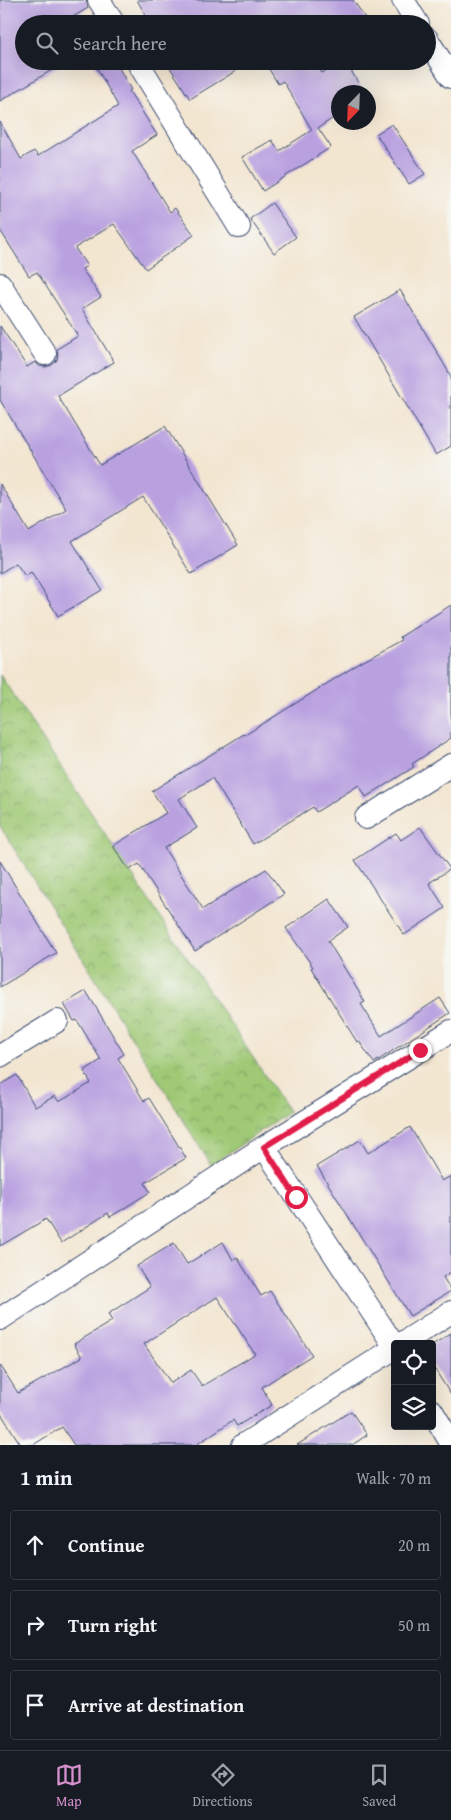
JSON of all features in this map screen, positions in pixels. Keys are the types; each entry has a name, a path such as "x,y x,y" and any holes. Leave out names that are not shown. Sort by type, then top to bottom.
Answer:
{"street":[{"path":"99,0 108,15"},
{"path":"403,0 412,15"},
{"path":"436,53 451,77"},
{"path":"143,70 239,227"},
{"path":"0,284 45,354"},
{"path":"366,818 451,764"},
{"path":"0,1056 57,1021"},
{"path":"0,1319 264,1147 451,1030"},
{"path":"264,1147 391,1341"},
{"path":"407,1340 451,1312"},
{"path":"243,1445 391,1350"},
{"path":"436,1418 451,1443"}],"green space":[{"path":"0,675 289,1112 211,1165 0,826"}],"building":[{"path":"0,0 86,0 88,8 76,15 15,15 15,70 52,70 0,101"},
{"path":"137,0 353,0 363,15 146,15"},
{"path":"98,70 120,70 131,90 129,91 157,135 132,151 170,212 175,208 194,235 146,269 114,224 75,248 87,266 82,269 101,297 82,309 114,362 58,396 100,465 165,426 238,545 191,574 143,497 72,541 102,590 58,616 31,572 25,576 16,563 0,573 0,484 29,532 66,509 0,400 0,326 27,367 35,362 39,366 52,365 57,360 57,349 78,336 37,272 29,276 0,230 0,122 21,159 34,151 38,156 118,106"},
{"path":"172,70 237,70 190,99"},
{"path":"269,70 320,70 322,73 327,70 351,70 360,85 331,85 331,120 318,128 331,147 263,191 242,157 272,140 279,151 312,130 283,81 278,84"},
{"path":"392,124 425,174 409,184 376,134"},
{"path":"272,203 296,237 274,253 250,219"},
{"path":"400,290 451,376 451,446 436,455 354,317"},
{"path":"451,605 451,738 412,764 414,767 366,797 359,785 316,812 313,807 253,844 212,778 179,799 197,828 164,848 203,909 266,869 284,894 195,951 139,864 129,870 113,846 166,813 152,791 360,663 402,640 400,637"},
{"path":"420,827 450,869 429,883 445,908 404,935 355,860 396,833 401,840"},
{"path":"0,861 56,953 0,987"},
{"path":"329,899 348,927 328,941 365,1002 361,1004 381,1036 440,998 450,1013 374,1063 359,1041 357,1042 311,968 313,967 286,928"},
{"path":"86,991 124,1054 118,1058 144,1101 149,1098 186,1158 145,1183 150,1192 110,1217 108,1213 61,1243 46,1219 0,1246 0,1085 17,1075 35,1107 55,1096 59,1102 91,1083 84,1071 101,1060 77,1020 74,1021 64,1004"},
{"path":"410,1127 442,1181 451,1176 451,1272 443,1277 451,1291 410,1316 317,1166 360,1140 368,1153"},
{"path":"223,1242 233,1260 237,1257 261,1296 270,1291 312,1355 262,1387 272,1405 237,1426 233,1420 196,1445 74,1445 62,1427 33,1445 21,1445 0,1412 0,1365 18,1393 82,1357 74,1344 112,1321 108,1314 150,1287 137,1266 174,1243 187,1264","holes":["217,1297 255,1354 202,1386 191,1370 171,1383 144,1344"]},
{"path":"451,1333 451,1395 436,1371 436,1342"},
{"path":"351,1411 367,1435 352,1445 297,1445"}],"route":[{"path":"296,1197 264,1147 420,1050"}]}
